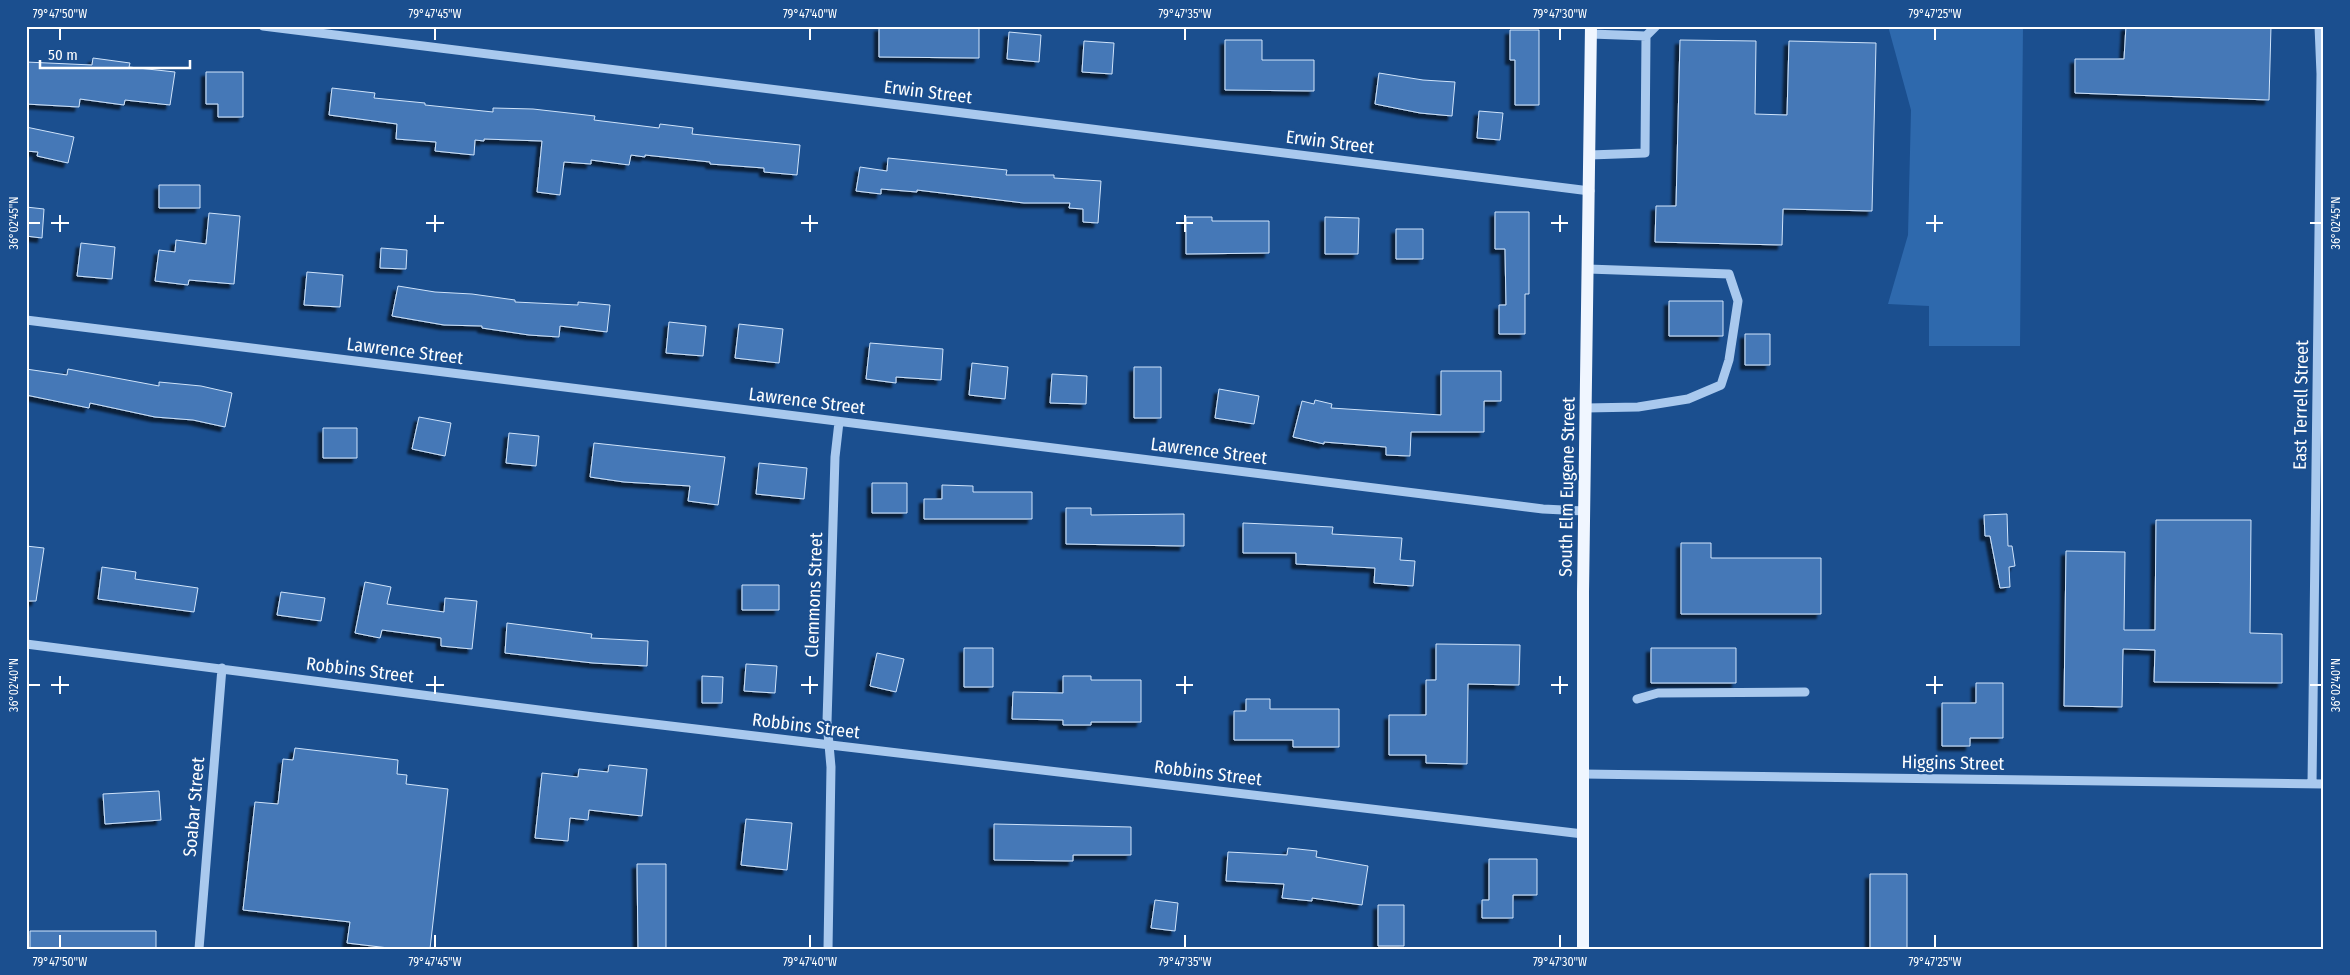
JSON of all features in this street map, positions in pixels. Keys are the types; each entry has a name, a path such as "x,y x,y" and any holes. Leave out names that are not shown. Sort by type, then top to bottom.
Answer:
{"main road":[{"name":"South Elm Eugene Street","path":"1583,949 1584,511 1591,30"}],"street":[{"name":"Erwin Street","path":"263,26 1590,191"},
{"path":"1590,155 1645,153 1646,36 1656,26"},
{"name":"East Terrell Street","path":"2312,784 2322,74 2319,26"},
{"path":"1591,30 1646,36"},
{"path":"1586,408 1638,407 1688,399 1720,385 1729,360 1738,301 1729,274 1588,269"},
{"name":"Lawrence Street","path":"26,320 1543,509 1584,511"},
{"name":"Clemmons Street","path":"828,949 831,767 827,722 834,486 839,422"},
{"name":"Robbins Street","path":"26,644 829,745 1583,834"},
{"name":"Soabar Street","path":"198,949 222,668"},
{"path":"1636,699 1658,693 1805,692"},
{"name":"Higgins Street","path":"1582,774 2324,784"}],"shaded area":[{"path":"1888,26 2023,26 2020,346 1929,346 1929,306 1888,304 1908,235 1911,110"}],"building":[{"path":"979,26 979,58 879,57 879,27"},
{"path":"2126,26 2271,26 2269,100 2075,93 2075,59 2124,59"},
{"path":"1510,30 1539,30 1539,105 1515,105 1515,60 1510,60"},
{"path":"1009,32 1041,35 1039,62 1007,59"},
{"path":"1225,40 1262,40 1262,60 1314,60 1314,91 1225,90"},
{"path":"1680,40 1756,41 1755,114 1787,115 1789,41 1876,43 1872,211 1783,209 1782,245 1655,242 1656,206 1676,206"},
{"path":"1084,41 1114,43 1112,74 1082,72"},
{"path":"93,58 130,63 129,67 175,72 170,105 125,100 124,105 80,99 79,107 26,104 26,62 92,65"},
{"path":"206,72 243,72 243,117 218,117 218,104 206,104"},
{"path":"1379,73 1423,80 1455,82 1452,116 1420,113 1375,104"},
{"path":"332,88 375,93 374,98 425,103 425,105 493,112 493,108 533,109 595,116 594,120 659,128 660,124 693,128 692,134 800,145 797,175 764,172 764,168 631,155 629,165 591,160 591,164 564,162 560,195 537,192 542,141 475,140 474,155 435,151 436,142 396,139 397,124 329,115"},
{"path":"1479,111 1503,113 1500,140 1477,138"},
{"path":"26,127 74,137 68,163 37,156 38,152 26,151"},
{"path":"888,158 1007,170 1006,175 1054,175 1054,178 1101,181 1098,223 1083,222 1083,209 1069,208 1070,203 1024,203 917,190 917,192 881,189 881,194 856,191 860,167 887,171"},
{"path":"159,185 200,185 200,208 159,208"},
{"path":"26,207 44,209 42,238 26,236"},
{"path":"1495,212 1529,212 1529,294 1525,294 1525,334 1499,334 1499,305 1506,305 1505,249 1495,249"},
{"path":"209,213 240,216 234,284 189,280 188,285 155,281 159,250 175,252 176,240 206,244"},
{"path":"1186,217 1212,217 1212,221 1269,221 1269,253 1186,254"},
{"path":"1325,217 1359,218 1358,254 1325,254"},
{"path":"1396,229 1423,229 1423,259 1396,259"},
{"path":"81,243 115,247 112,279 77,276"},
{"path":"381,248 407,250 406,269 380,268"},
{"path":"307,272 343,275 340,307 304,305"},
{"path":"398,286 435,292 472,294 515,300 515,302 578,305 578,302 610,305 607,332 560,326 559,337 529,335 482,328 482,326 444,325 392,316"},
{"path":"1669,301 1723,301 1723,336 1669,336"},
{"path":"669,322 706,326 703,356 666,353"},
{"path":"739,324 783,329 779,363 735,358"},
{"path":"1745,334 1770,334 1770,365 1745,365"},
{"path":"870,343 943,349 941,380 896,377 896,383 866,379"},
{"path":"972,363 1008,367 1005,399 969,395"},
{"path":"1134,367 1161,367 1161,418 1134,418"},
{"path":"26,369 67,375 68,369 159,386 159,382 201,386 232,393 225,427 193,420 155,417 90,403 89,408 26,395"},
{"path":"1441,371 1501,371 1501,401 1484,401 1484,432 1411,432 1410,456 1386,455 1386,447 1324,442 1324,444 1293,437 1302,401 1314,404 1315,400 1332,404 1331,408 1441,415"},
{"path":"1052,374 1087,376 1086,404 1050,403"},
{"path":"1219,389 1259,396 1254,424 1215,418"},
{"path":"419,417 451,423 445,456 412,449"},
{"path":"323,428 357,428 357,458 323,458"},
{"path":"509,433 539,436 536,466 506,463"},
{"path":"594,443 725,457 718,505 688,501 690,486 624,482 590,477"},
{"path":"759,463 807,468 804,499 756,494"},
{"path":"872,483 907,483 907,513 872,513"},
{"path":"942,485 973,486 973,492 1032,492 1032,519 924,519 924,499 942,499"},
{"path":"1066,508 1091,508 1091,515 1184,514 1184,546 1066,544"},
{"path":"2007,514 2008,546 2012,546 2015,566 2009,567 2010,587 2000,588 1990,536 1985,536 1984,515"},
{"path":"2156,520 2251,520 2250,633 2282,634 2282,683 2154,682 2155,650 2123,649 2122,707 2064,706 2066,551 2125,552 2124,630 2155,630"},
{"path":"1243,523 1333,527 1332,534 1402,538 1400,560 1415,561 1413,586 1374,583 1375,568 1296,564 1296,553 1243,553"},
{"path":"1681,543 1711,543 1711,558 1821,558 1821,614 1681,614"},
{"path":"26,546 44,548 36,601 26,601"},
{"path":"102,567 136,572 135,579 198,588 194,612 98,599"},
{"path":"365,582 391,587 387,604 444,612 445,598 477,601 472,649 441,646 441,638 382,630 380,638 355,633"},
{"path":"742,585 779,585 779,610 742,610"},
{"path":"281,592 325,598 321,621 277,615"},
{"path":"507,623 592,634 591,638 648,641 647,666 593,663 505,653"},
{"path":"1436,644 1520,645 1519,685 1468,684 1467,764 1426,763 1426,755 1389,755 1389,715 1426,715 1426,680 1436,680"},
{"path":"964,648 993,648 993,687 964,687"},
{"path":"1651,648 1736,648 1736,683 1651,683"},
{"path":"877,653 904,659 896,692 870,686"},
{"path":"746,664 777,666 775,693 744,691"},
{"path":"702,676 723,677 722,703 702,703"},
{"path":"1063,676 1091,676 1091,680 1141,680 1141,722 1091,722 1091,725 1063,725 1063,720 1012,719 1013,692 1063,693"},
{"path":"1976,683 2003,683 2003,738 1970,738 1970,746 1942,746 1942,703 1976,703"},
{"path":"1246,699 1270,699 1270,709 1339,709 1339,747 1293,747 1293,740 1234,740 1234,711 1246,711"},
{"path":"295,748 398,760 397,774 407,775 406,784 448,789 430,949 397,949 347,943 350,922 243,910 255,802 278,804 283,759 293,760"},
{"path":"609,765 647,769 642,816 589,810 588,820 570,818 568,841 535,838 542,773 578,777 579,769 608,772"},
{"path":"159,791 161,820 105,824 103,794"},
{"path":"746,819 792,823 787,870 741,865"},
{"path":"994,824 1131,827 1131,855 1073,855 1073,861 994,860"},
{"path":"1288,848 1317,851 1316,857 1368,866 1362,905 1312,898 1312,901 1282,898 1284,884 1226,881 1228,852 1287,855"},
{"path":"1489,859 1537,859 1537,895 1513,895 1513,918 1482,918 1482,900 1489,900"},
{"path":"637,864 666,864 666,949 638,949"},
{"path":"1870,874 1907,874 1907,949 1870,949"},
{"path":"1155,900 1178,903 1175,931 1151,928"},
{"path":"1378,905 1404,905 1404,946 1378,946"},
{"path":"30,931 156,931 156,949 30,949"}]}
